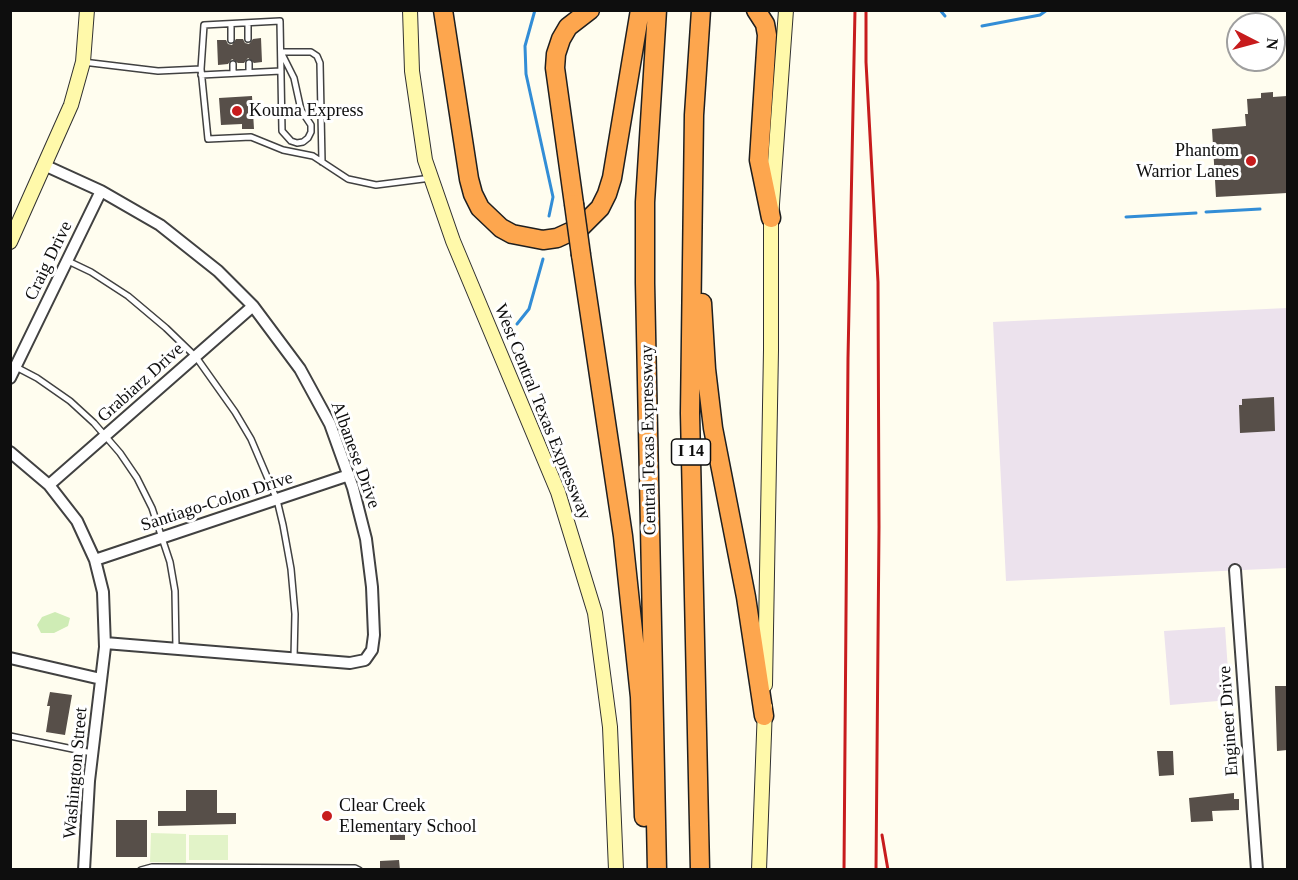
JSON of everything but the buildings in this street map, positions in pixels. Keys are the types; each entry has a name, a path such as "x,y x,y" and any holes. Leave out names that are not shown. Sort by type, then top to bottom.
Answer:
{"highway":[{"path":"443,10 473,194 485,214 501,228 512,234 543,240 557,238 581,227 600,208 607,194 612,178 640,10"},
{"path":"590,10 568,27 561,39 556,54 556,74 625,547 640,697 645,843 650,870"},
{"name":"Central Texas Expressway","path":"657,10 645,202 657,870"},
{"name":"I 14","path":"700,870 690,413 694,115 701,10"},
{"path":"756,10 765,24 767,35 759,160 771,218"},
{"path":"694,115 704,163 702,314 713,428 746,597 764,716"}],"main road":[{"path":"10,242 71,105 83,62 87,10"},
{"name":"West Central Texas Expressway","path":"410,10 412,71 425,160 453,241 558,492 595,613 610,727 616,870"},
{"path":"759,870 771,397 771,218 786,10"}],"street":[{"name":"Albanese Drive","path":"44,165 136,209 185,242 218,270 253,306 282,343 316,396 330,424 349,475 366,539 372,587 374,635 372,650 365,660 358,663 105,643"},
{"name":"Craig Drive","path":"10,378 101,191"},
{"name":"Grabiarz Drive","path":"49,485 253,306"},
{"name":"Washington Street","path":"10,452 49,485 77,521 95,560 103,592 105,643 92,753 84,870"},
{"name":"Santiago-Colon Drive","path":"95,560 349,475"},
{"name":"Engineer Drive","path":"1235,570 1257,870"},
{"path":"10,658 101,679"}],"lane":[{"path":"281,52 294,78 301,110 311,125 311,132 303,142 291,141 282,131 280,21 204,25 201,72 208,139 251,137 283,150 313,156 348,179 376,185 431,178"},
{"path":"248,22 248,39"},
{"path":"231,24 231,40"},
{"path":"281,52 311,52 321,63 322,162"},
{"path":"83,62 158,71 233,73 281,70"},
{"path":"249,63 249,72"},
{"path":"233,64 233,73"},
{"path":"68,261 91,272 128,296 166,328 196,357 235,412 250,439 277,500 291,569 295,614 294,658"},
{"path":"16,367 37,378 70,401 106,436 137,478 152,508 175,591 176,648"},
{"path":"10,736 92,753"},
{"path":"141,870 153,867 355,868 359,870"}],"shaded area":[{"path":"1287,308 1287,568 1006,581 993,322"},
{"path":"1225,627 1230,700 1170,705 1164,631"}],"green space":[{"path":"55,612 70,618 68,626 54,633 41,633 37,625 42,617"},
{"path":"151,833 186,834 186,863 150,862"},
{"path":"189,835 228,835 228,860 189,860"}],"waterway":[{"path":"535,10 525,46 526,74 553,197 549,216"},
{"path":"940,10 945,16"},
{"path":"982,26 1040,15 1047,10"},
{"path":"1206,212 1260,209"},
{"path":"1126,217 1196,213"},
{"path":"517,324 529,309 543,259"}],"railway":[{"path":"844,870 848,358 855,10"},
{"path":"866,10 866,62 878,282 879,527 876,870"},
{"path":"882,835 888,870"}],"place":[{"name":"Kouma Express","path":"237,111"},
{"name":"Phantom Warrior Lanes","path":"1251,161"},
{"name":"Clear Creek Elementary School","path":"327,816"}]}
